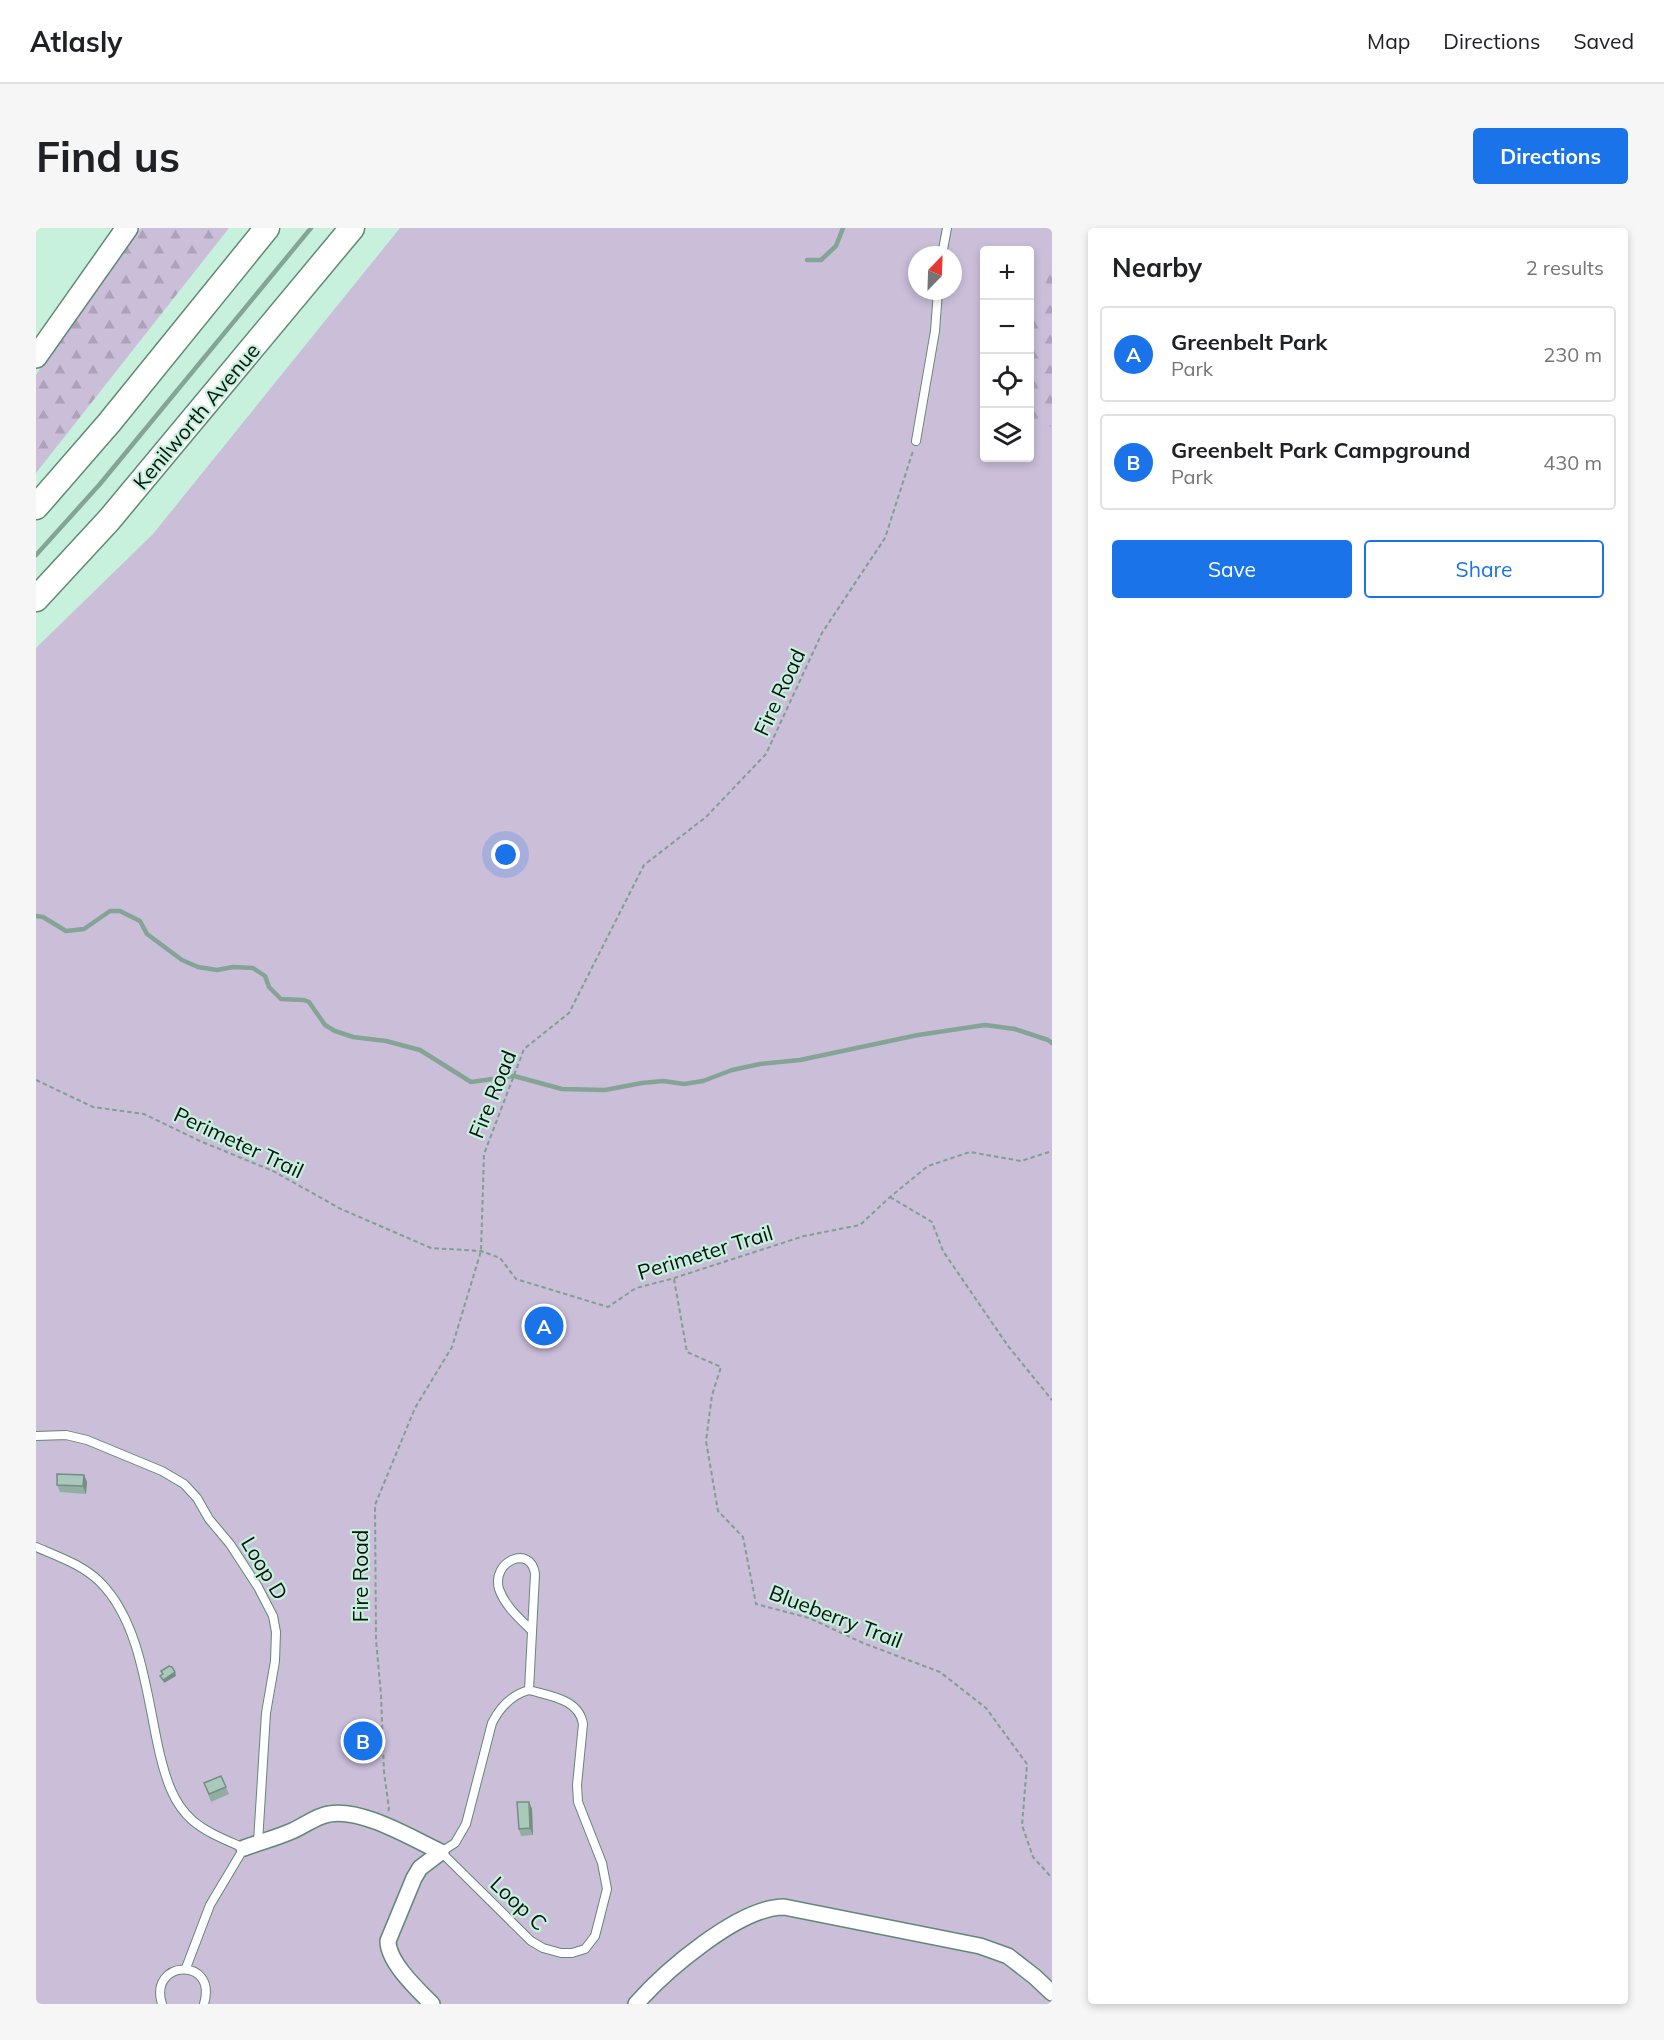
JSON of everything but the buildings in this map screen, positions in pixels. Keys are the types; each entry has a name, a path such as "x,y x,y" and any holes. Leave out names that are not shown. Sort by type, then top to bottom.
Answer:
{"main road":[{"path":"36,507 267,228"},
{"name":"Kenilworth Avenue","path":"36,599 109,520 352,228"}],"street":[{"path":"36,357 127,228"},
{"path":"251,1845 276,1838 322,1816 332,1814 356,1816 380,1824 441,1852 420,1868 414,1878 388,1941 392,1957 432,2004"},
{"path":"636,2004 668,1970 698,1947 726,1929 765,1909 776,1907 980,1946 1008,1956 1052,1993"}],"lane":[{"path":"944,246 947,228"},
{"path":"916,441 933,340 937,300"},
{"name":"Loop D","path":"36,1436 66,1436 87,1440 162,1471 184,1484 197,1498 209,1519 230,1544 258,1587 273,1616 276,1632 275,1661 266,1713 251,1845"},
{"path":"36,1547 99,1580 118,1603 127,1622 149,1695 164,1772 177,1802 202,1828 251,1845 210,1905 186,1968"},
{"path":"441,1852 455,1843 466,1824 492,1723 498,1710 513,1696 529,1690 534,1569 533,1565 525,1559 515,1558 503,1566 499,1576 499,1588 507,1605 531,1630"},
{"name":"Loop C","path":"441,1852 536,1945 553,1952 572,1953 585,1949 592,1941 607,1889 602,1863 578,1802 577,1785 583,1741 582,1716 575,1707 565,1701 529,1690"},
{"path":"162,2004 159,1995 164,1979 174,1971 186,1968 202,1976 206,1985 204,2004"}],"path":[{"name":"Fire Road","path":"380,1824 389,1809 384,1772 376,1640 375,1505 415,1408 452,1347 482,1251 484,1154 524,1049 569,1013 644,865 706,817 766,754 822,633 885,538 916,441"},
{"name":"Perimeter Trail","path":"36,1080 93,1107 144,1114 200,1141 273,1171 341,1209 430,1248 482,1251 500,1258 516,1279 608,1307 636,1288 804,1236 860,1225 928,1166 969,1152 1021,1161 1052,1151"},
{"path":"890,1197 932,1222 943,1251 1008,1346 1052,1400"},
{"name":"Blueberry Trail","path":"674,1278 687,1352 720,1366 712,1395 706,1442 718,1511 743,1537 756,1604 809,1618 863,1643 940,1672 986,1708 1027,1764 1022,1826 1033,1857 1052,1878"}],"green space":[{"path":"141,228 229,228 36,473 36,375"},
{"path":"400,228 1052,228 1052,264 1034,320 1034,246 980,246 980,462 1034,462 1034,421 1052,427 1052,2004 36,2004 36,648 153,534"},
{"path":"1052,228 1052,444 1034,430 1034,246 996,246"}],"waterway":[{"path":"36,555 100,484 311,228"},
{"path":"807,260 821,260 836,246 843,228"},
{"path":"36,916 43,917 66,931 84,929 110,911 120,911 140,921 147,934 182,960 198,967 217,970 233,967 253,968 265,976 269,987 281,999 309,1002 325,1025 335,1031 353,1037 386,1041 420,1050 471,1082 514,1076 562,1089 605,1090 663,1081 684,1084 703,1081 732,1070 760,1064 800,1060 918,1035 985,1025 1015,1029 1052,1043"}],"place":[{"name":"Greenbelt Park","path":"544,1326"},
{"name":"Greenbelt Park Campground","path":"363,1741"}]}
